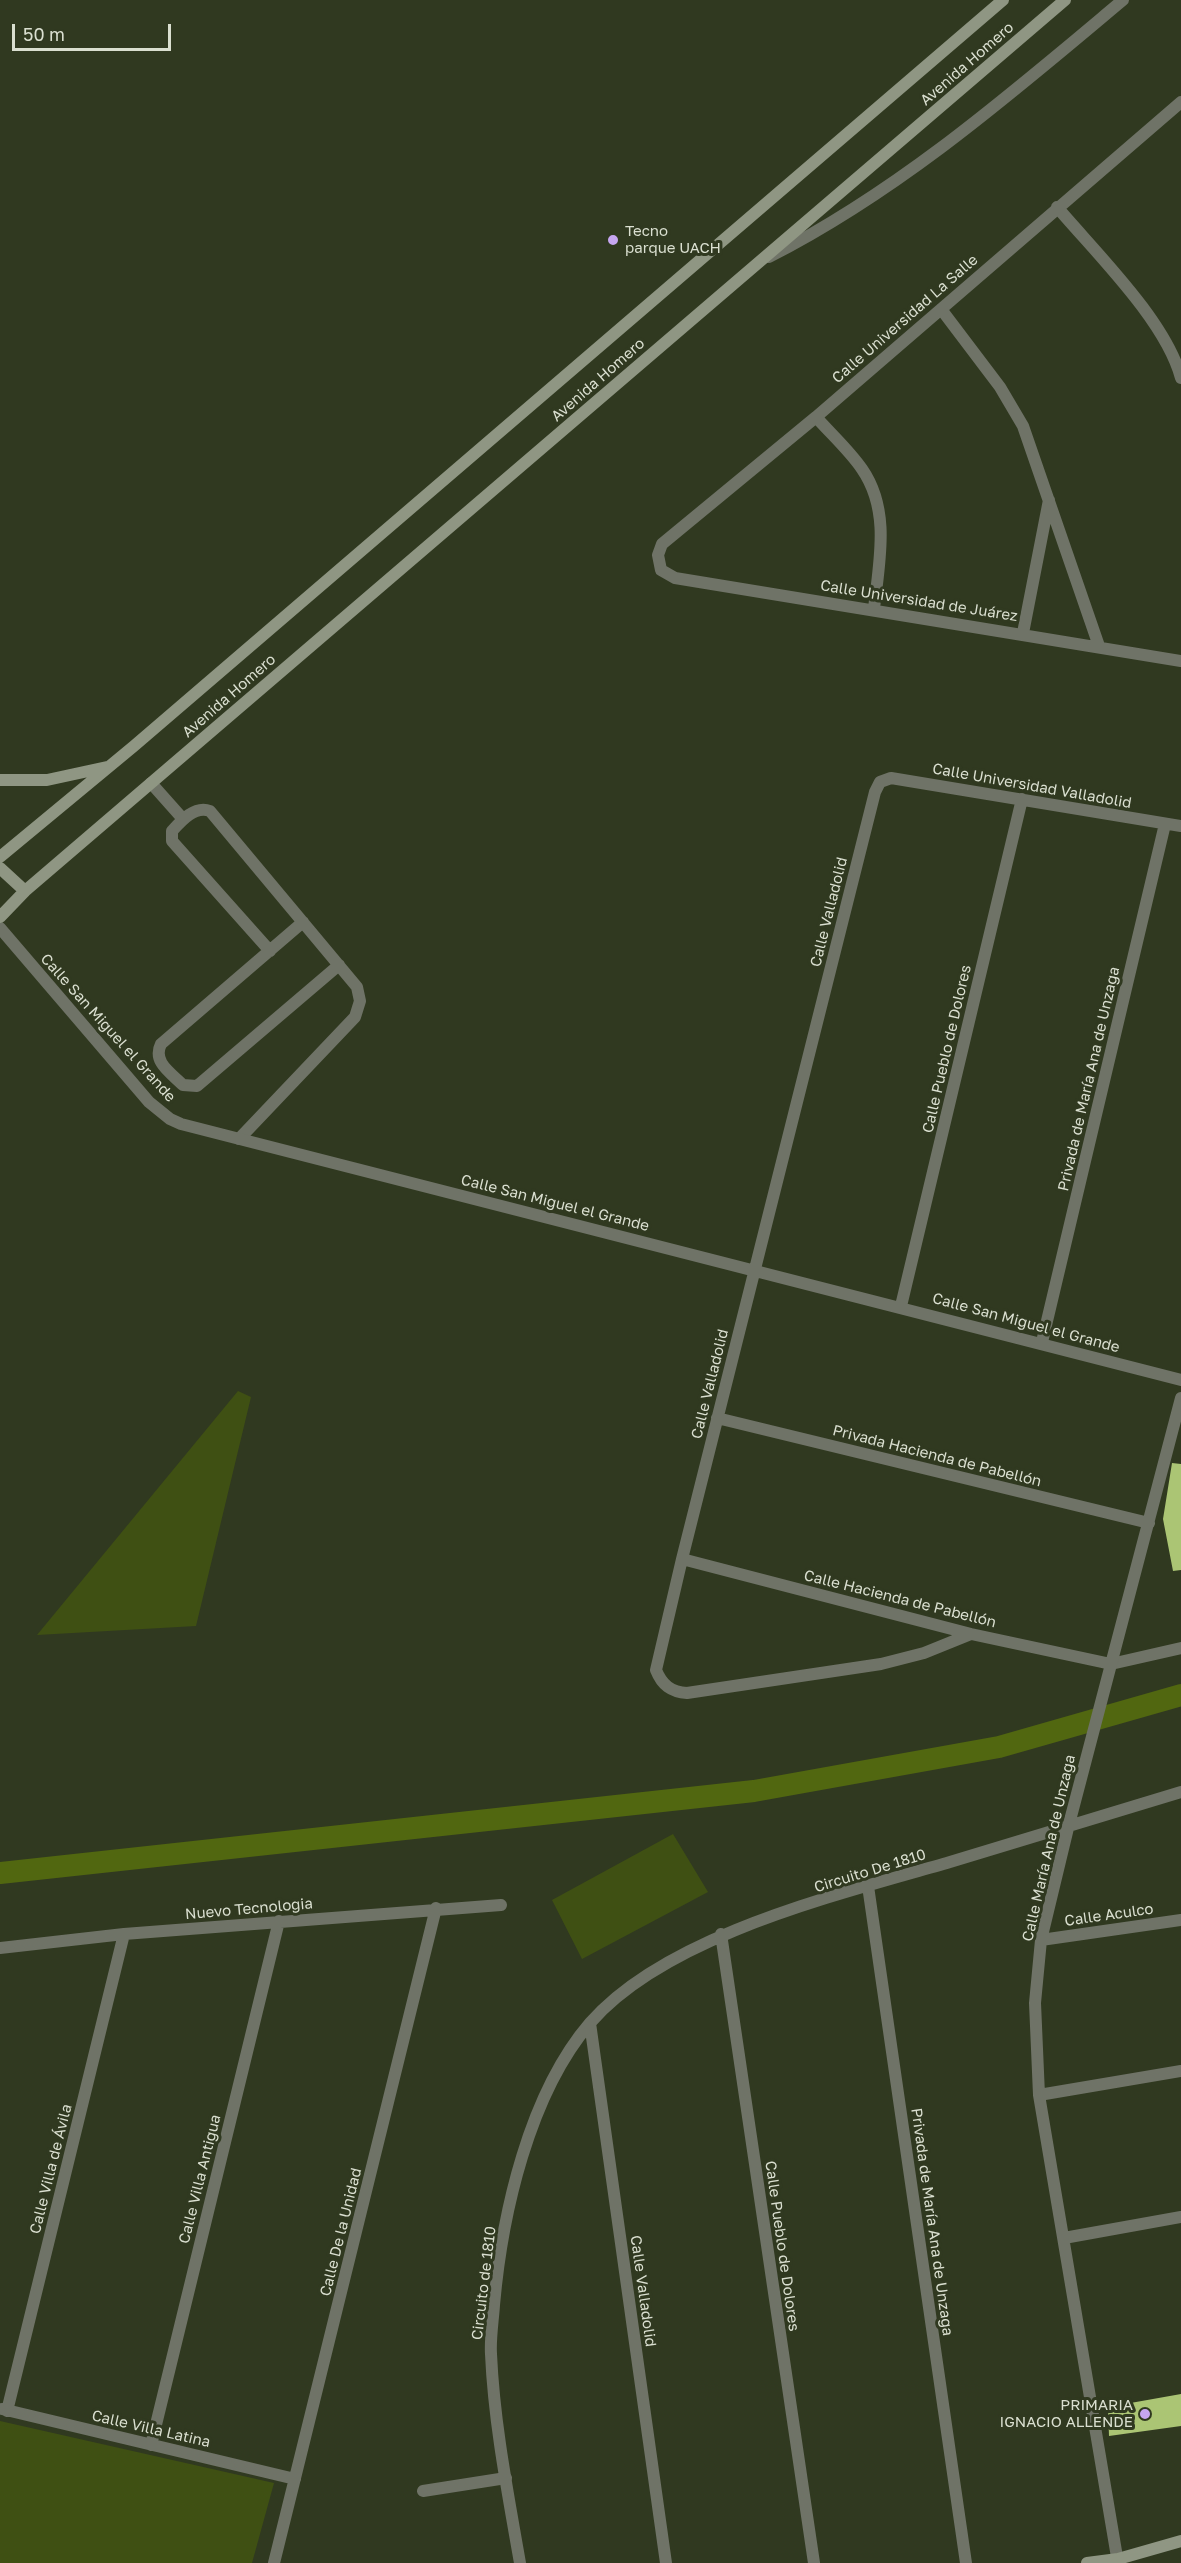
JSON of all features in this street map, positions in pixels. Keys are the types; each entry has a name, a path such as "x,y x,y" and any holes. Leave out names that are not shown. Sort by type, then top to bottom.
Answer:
{"main road":[{"name":"Avenida Homero","path":"0,857 134,746 1003,0"},
{"name":"Avenida Homero","path":"0,917 25,891 1065,0"},
{"path":"0,780 46,780 111,765"},
{"path":"0,868 25,891"},
{"path":"1087,2563 1118,2561 1181,2541"}],"street":[{"path":"760,262 833,224 896,180 1056,56 1123,0"},
{"name":"Calle Universidad La Salle","path":"658,562 662,544 816,417 1058,207 1179,108"},
{"path":"1058,207 1155,323 1175,358 1181,378"},
{"path":"941,309 1014,409 1031,447 1099,646"},
{"path":"816,417 862,468 877,502 881,539 874,609"},
{"path":"1023,633 1049,498"},
{"name":"Calle Universidad de Juárez","path":"658,562 666,574 675,578 1181,660"},
{"name":"Calle Universidad Valladolid","path":"880,782 891,778 1181,826"},
{"name":"Calle Valladolid","path":"880,782 875,792 656,1665 664,1684 679,1693 881,1664 924,1653 971,1634"},
{"path":"151,783 183,819"},
{"name":"Calle Pueblo de Dolores","path":"901,1306 1022,799"},
{"path":"239,1139 355,1017 360,995 357,987 210,811 199,810 183,819 172,831 172,841 270,951"},
{"name":"Privada de María Ana de Unzaga","path":"1042,1342 1165,824"},
{"path":"303,922 161,1044 158,1050 160,1062 183,1085 197,1086 339,965"},
{"name":"Calle San Miguel el Grande","path":"0,928 160,1112 181,1124 1042,1342 1181,1380"},
{"name":"Calle María Ana de Unzaga","path":"1118,2561 1039,2095 1035,2003 1041,1940 1089,1740 1181,1398"},
{"name":"Privada Hacienda de Pabellón","path":"717,1418 1149,1523"},
{"name":"Calle Hacienda de Pabellón","path":"682,1559 971,1634 1111,1664"},
{"path":"1111,1664 1181,1648"},
{"name":"Circuito De 1810","path":"590,2023 625,1992 665,1964 721,1934 868,1886 1068,1828 1181,1792"},
{"name":"Privada de María Ana de Unzaga","path":"868,1886 966,2563"},
{"name":"Nuevo Tecnologia","path":"0,1948 124,1934 436,1908 501,1905"},
{"name":"Calle De la Unidad","path":"274,2563 436,1908"},
{"name":"Calle Aculco","path":"1041,1940 1181,1920"},
{"name":"Calle Villa Antigua","path":"151,2445 279,1921"},
{"name":"Calle Villa de Ávila","path":"4,2410 124,1934"},
{"name":"Calle Pueblo de Dolores","path":"721,1934 814,2563"},
{"name":"Calle Valladolid","path":"590,2023 666,2563"},
{"name":"Circuito de 1810","path":"520,2563 506,2478 490,2352 497,2277 522,2154 558,2071 590,2023"},
{"path":"1039,2095 1181,2071"},
{"path":"1064,2238 1181,2217"},
{"name":"Calle Villa Latina","path":"4,2410 295,2479"},
{"path":"423,2492 506,2478"}],"green space":[{"path":"238,1391 251,1397 196,1626 37,1635"},
{"path":"673,1834 708,1892 582,1959 552,1900"},
{"path":"0,2421 274,2483 252,2563 0,2563"}],"building":[{"path":"1172,1463 1181,1464 1181,1570 1173,1571 1163,1519"},
{"name":"PRIMARIA IGNACIO ALLENDE","path":"1181,2394 1181,2426 1109,2436 1108,2407"}],"waterway":[{"path":"0,1873 754,1791 999,1747 1181,1695"}],"place":[{"name":"Tecno parque UACH","path":"613,240"},
{"name":"PRIMARIA IGNACIO ALLENDE","path":"1145,2414"}]}
